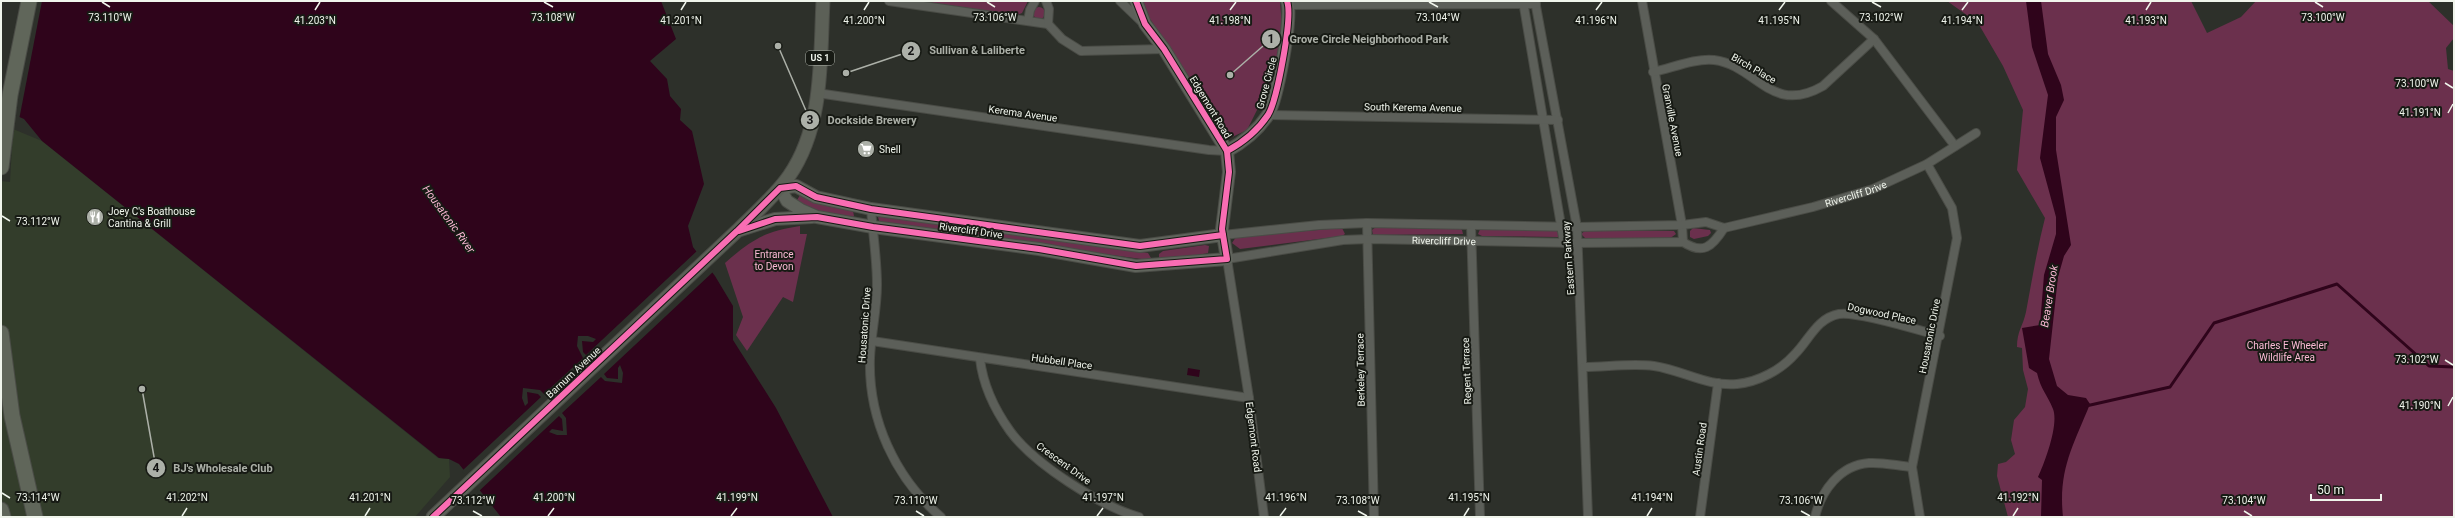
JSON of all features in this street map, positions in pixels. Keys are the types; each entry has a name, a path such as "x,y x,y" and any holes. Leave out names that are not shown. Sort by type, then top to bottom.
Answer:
{"highway":[{"path":"1,167 12,80 28,1"},
{"path":"1,333 12,416 35,517"},
{"path":"1,510 3,517"}],"main road":[{"name":"US 1","path":"737,231 780,188 795,166 806,145 813,121 817,93 823,1"},
{"name":"Barnum Avenue","path":"433,517 737,231"}],"street":[{"path":"889,1 1048,24 1062,39 1081,51 1164,49"},
{"path":"1028,21 1030,10 1035,1"},
{"path":"1046,1 1049,8 1048,24"},
{"path":"1120,1 1144,24"},
{"name":"Edgemont Road","path":"1136,1 1144,24 1164,49 1226,151 1229,172 1222,229 1249,398 1264,517"},
{"name":"Granville Avenue","path":"1642,1 1682,225 1683,242"},
{"path":"1831,1 1874,39 1955,146"},
{"path":"1288,3 1536,2"},
{"name":"Eastern Parkway","path":"1536,2 1577,227 1584,367 1588,517"},
{"name":"Grove Circle","path":"1226,151 1243,142 1268,115 1283,61 1288,3"},
{"name":"Eastern Parkway","path":"1523,3 1563,227 1564,243"},
{"name":"Birch Place","path":"1654,72 1704,60 1713,60 1731,65 1763,87 1774,92 1789,95 1799,94 1814,91 1823,86 1874,39"},
{"name":"Kerema Avenue","path":"817,93 1209,150 1226,151"},
{"name":"South Kerema Avenue","path":"1268,115 1558,120"},
{"name":"Rivercliff Drive","path":"817,217 791,204 780,188 796,186 816,197 871,209 1140,246 1155,246 1224,235 1319,225 1367,223 1577,227 1682,225 1706,222 1724,228 1813,208 1873,189 1927,164 1976,133"},
{"name":"Housatonic Drive","path":"1920,517 1912,467 1955,257 1957,228 1952,208 1927,164"},
{"name":"Housatonic Drive","path":"871,209 877,286 872,341 871,377 880,429 896,464 907,481 941,517"},
{"name":"Rivercliff Drive","path":"737,231 775,219 817,217 873,227 1039,249 1136,266 1227,259 1343,240 1368,239 1564,243 1683,242 1694,249 1706,248 1718,238 1724,228"},
{"name":"Berkeley Terrace","path":"1367,223 1374,517"},
{"name":"Regent Terrace","path":"1472,225 1480,517"},
{"path":"1154,264 1155,246"},
{"name":"Dogwood Place","path":"1584,367 1652,366 1718,383 1746,382 1775,371 1794,356 1819,324 1838,314 1858,316 1940,336"},
{"name":"Hubbell Place","path":"872,341 980,359 1249,398"},
{"name":"Crescent Drive","path":"980,359 982,374 996,409 1011,432 1026,447 1079,488 1104,502 1139,517"},
{"name":"Austin Road","path":"1700,517 1718,383"},
{"path":"1815,517 1826,490 1839,476 1849,469 1869,463 1912,467"}],"shaded area":[{"path":"13,129 42,141 438,458 449,459 450,477 415,517 1,517 1,181 10,182"}],"green space":[{"path":"920,1 1028,1 1022,13 1017,15"},
{"path":"1143,1 1280,1 1282,26 1280,54 1271,82 1247,130 1230,138 1224,135 1196,87 1150,19"},
{"name":"Charles E Wheeler Wildlife Area","path":"1947,1 2191,1 2207,33 2241,17 2256,1 2428,1 2454,26 2454,38 2446,48 2448,69 2454,71 2454,517 2008,517 1997,476 1998,464 2006,462 2015,454 2011,440 2014,420 2025,407 2028,389 2023,370 2022,348 2017,347 2017,341 2026,312 2045,218 2017,170 2023,110 2003,66 1978,23"},
{"path":"1039,7 1043,9 1045,13 1043,17 1039,19 1035,17 1033,13 1035,9"},
{"path":"800,195 823,205 853,211 854,216 852,218 815,211 796,202"},
{"path":"882,214 1148,253 1151,258 1149,260 880,224 878,217"},
{"name":"Entrance to Devon","path":"800,226 800,234 807,234 793,302 783,297 747,351 736,335 743,317 725,263 743,248 759,238 777,231"},
{"path":"1376,227 1458,227 1462,230 1463,234 1373,235 1372,230"},
{"path":"1481,227 1559,230 1561,235 1558,237 1482,236 1478,234"},
{"path":"1342,228 1345,234 1342,236 1240,249 1232,243 1236,237"},
{"path":"1693,228 1710,230 1711,233 1708,236 1694,239 1690,237 1690,231"},
{"path":"1586,230 1674,231 1676,234 1669,239 1585,238 1581,234"},
{"path":"1205,245 1209,246 1208,253 1162,262 1159,259 1159,254 1163,251"}],"water":[{"name":"Housatonic River","path":"1,1 661,1 676,39 650,61 667,79 670,96 681,109 680,120 692,131 704,184 688,226 693,247 715,276 733,306 733,340 776,408 833,517 501,517 459,464 449,459 439,458 42,141 24,119 1,109"},
{"name":"Beaver Brook","path":"2026,1 2041,1 2048,54 2061,85 2064,100 2056,117 2056,150 2071,245 2064,256 2058,277 2049,359 2057,386 2068,395 2086,398 2090,404 2068,459 2063,485 2063,517 2041,517 2042,480 2038,477 2053,433 2054,416 2053,409 2040,384 2037,373 2029,368 2022,328 2040,325 2044,275 2056,234 2056,217 2040,158 2048,95 2032,47"},
{"path":"1188,368 1200,370 1199,377 1187,375"}],"pier":[{"path":"1,1 42,1 19,120 1,111"},
{"path":"698,250 714,271 604,374 607,378 618,379 618,368 620,365 623,373 622,383 605,381 601,377 562,413 566,418 567,435 557,435 549,432 552,429 563,431 562,419 559,416 478,492 462,471 541,397 538,394 527,392 528,403 525,406 522,398 523,388 540,390 544,394 583,358 577,346 578,336 588,336 596,339 593,342 582,341 583,352 586,355"}],"waterway":[{"path":"2086,406 2170,387 2214,323 2337,284 2429,366 2454,367"}],"cycle path":[{"path":"739,231 775,219 817,217 873,227 1039,249 1136,266 1227,259 1222,229 1229,172 1227,151 1164,49 1145,24 1136,1"},
{"path":"1227,151 1255,131 1264,121 1272,106 1280,77 1286,40 1288,23 1287,1"},
{"path":"433,517 737,231 780,188 796,186 816,197 871,209 1140,246 1223,235"}],"place":[{"name":"Dockside Brewery","path":"778,46"},
{"name":"Sullivan & Laliberte","path":"846,73"},
{"name":"Grove Circle Neighborhood Park","path":"1230,75"},
{"name":"Shell","path":"866,149"},
{"name":"Joey C's Boathouse Cantina & Grill","path":"95,217"},
{"name":"BJ's Wholesale Club","path":"142,389"}]}
